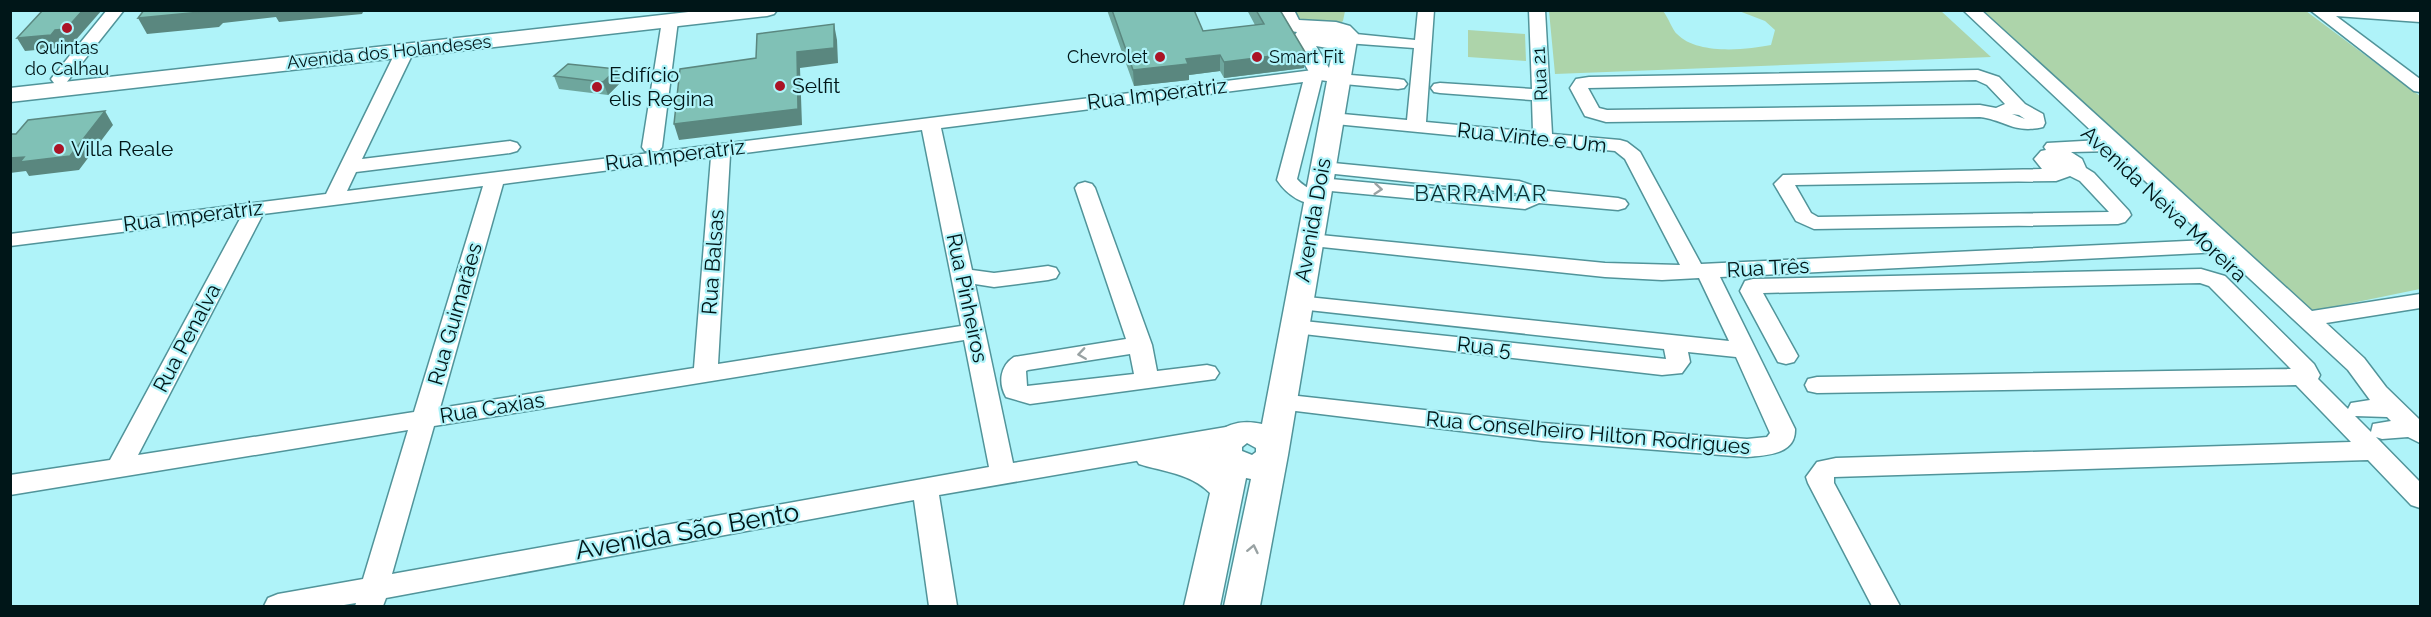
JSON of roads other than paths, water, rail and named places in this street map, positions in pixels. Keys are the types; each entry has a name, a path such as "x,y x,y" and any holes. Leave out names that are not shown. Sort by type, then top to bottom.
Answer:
{"main road":[{"name":"Avenida dos Holandeses","path":"10,84 678,16 767,10"},
{"path":"1283,10 1292,25 1338,28"},
{"name":"Avenida dos Holandeses","path":"10,95 405,51 678,16"},
{"path":"1328,76 1302,40 1305,35 1338,28"},
{"name":"Avenida Dois","path":"1242,606 1273,452 1280,402 1332,119 1328,76 1338,28"},
{"path":"1150,456 1202,469 1217,478 1280,402"},
{"path":"1235,455 1240,466 1257,466 1263,464 1273,452"},
{"path":"1202,606 1235,455"}],"street":[{"path":"60,79 116,10"},
{"path":"1416,126 1426,10"},
{"name":"Rua 21","path":"1537,10 1543,138"},
{"name":"Avenida Neiva Moreira","path":"1955,10 2102,138"},
{"name":"Avenida Neiva Moreira","path":"1971,10 2338,365 2377,418"},
{"path":"2320,10 2421,17"},
{"path":"2320,10 2418,84"},
{"path":"652,147 678,16"},
{"path":"1338,28 1410,44"},
{"path":"334,198 405,51"},
{"path":"2010,111 1993,81 1978,75 1589,82 1582,83 1579,88 1592,112 1606,116 2010,111 2036,118 2053,150 2056,175 1790,179 1784,184 1803,217 1814,223 2118,218 2121,215 2086,177 2053,150"},
{"path":"1328,76 1288,169 1287,180 1297,192 1320,184 1525,203 1533,196 1618,204"},
{"name":"Rua Imperatriz","path":"10,240 930,122 1328,76 1398,84"},
{"path":"1440,88 1541,95"},
{"name":"Rua Vinte e Um","path":"1332,119 1606,144 1628,150 1700,272"},
{"name":"Rua Pinheiros","path":"930,122 1003,474"},
{"path":"2053,150 2102,138"},
{"path":"349,167 510,147"},
{"name":"Rua Balsas","path":"705,374 721,149"},
{"name":"Rua Guimarães","path":"371,597 495,178"},
{"path":"1085,188 1140,345 1147,380"},
{"name":"Rua Penalva","path":"118,468 256,208"},
{"name":"Rua Três","path":"1310,240 1605,270 1700,272 2217,246"},
{"name":"Avenida Neiva Moreira","path":"2217,246 2307,319 2356,364 2377,418"},
{"name":"Rua Conselheiro Hilton Rodrigues","path":"1280,402 1542,432 1765,448 1780,441 1783,429 1745,350 1700,272"},
{"path":"962,276 994,280 1048,273"},
{"path":"1786,356 1751,291 1753,286 2201,276 2217,281 2308,373 2302,377 1817,386"},
{"path":"2307,319 2419,302"},
{"path":"1296,315 1745,350"},
{"name":"Rua 5","path":"1296,315 1674,367 1678,362 1675,343"},
{"name":"Rua Caxias","path":"10,485 974,332"},
{"path":"1140,345 1022,363 1014,369 1015,391 1030,396 1207,373"},
{"path":"2302,377 2377,418 2417,431"},
{"path":"985,387 1014,382"},
{"path":"2377,418 2421,498"},
{"path":"1886,606 1821,483 1819,477 1826,469 2377,418"},
{"name":"Avenida São Bento","path":"1097,458 1235,455"},
{"name":"Avenida São Bento","path":"278,606 371,597 1003,474 1097,458 1150,456"},
{"path":"925,488 943,606"}],"place":[{"name":"Quintas do Calhau","path":"67,28"},
{"name":"Chevrolet","path":"1160,57"},
{"name":"Smart Fit","path":"1257,57"},
{"name":"Selfit","path":"780,86"},
{"name":"Edifício elis Regina","path":"597,87"},
{"name":"Villa Reale","path":"59,149"}],"district":[{"name":"BARRAMAR","path":"1481,193"}]}
